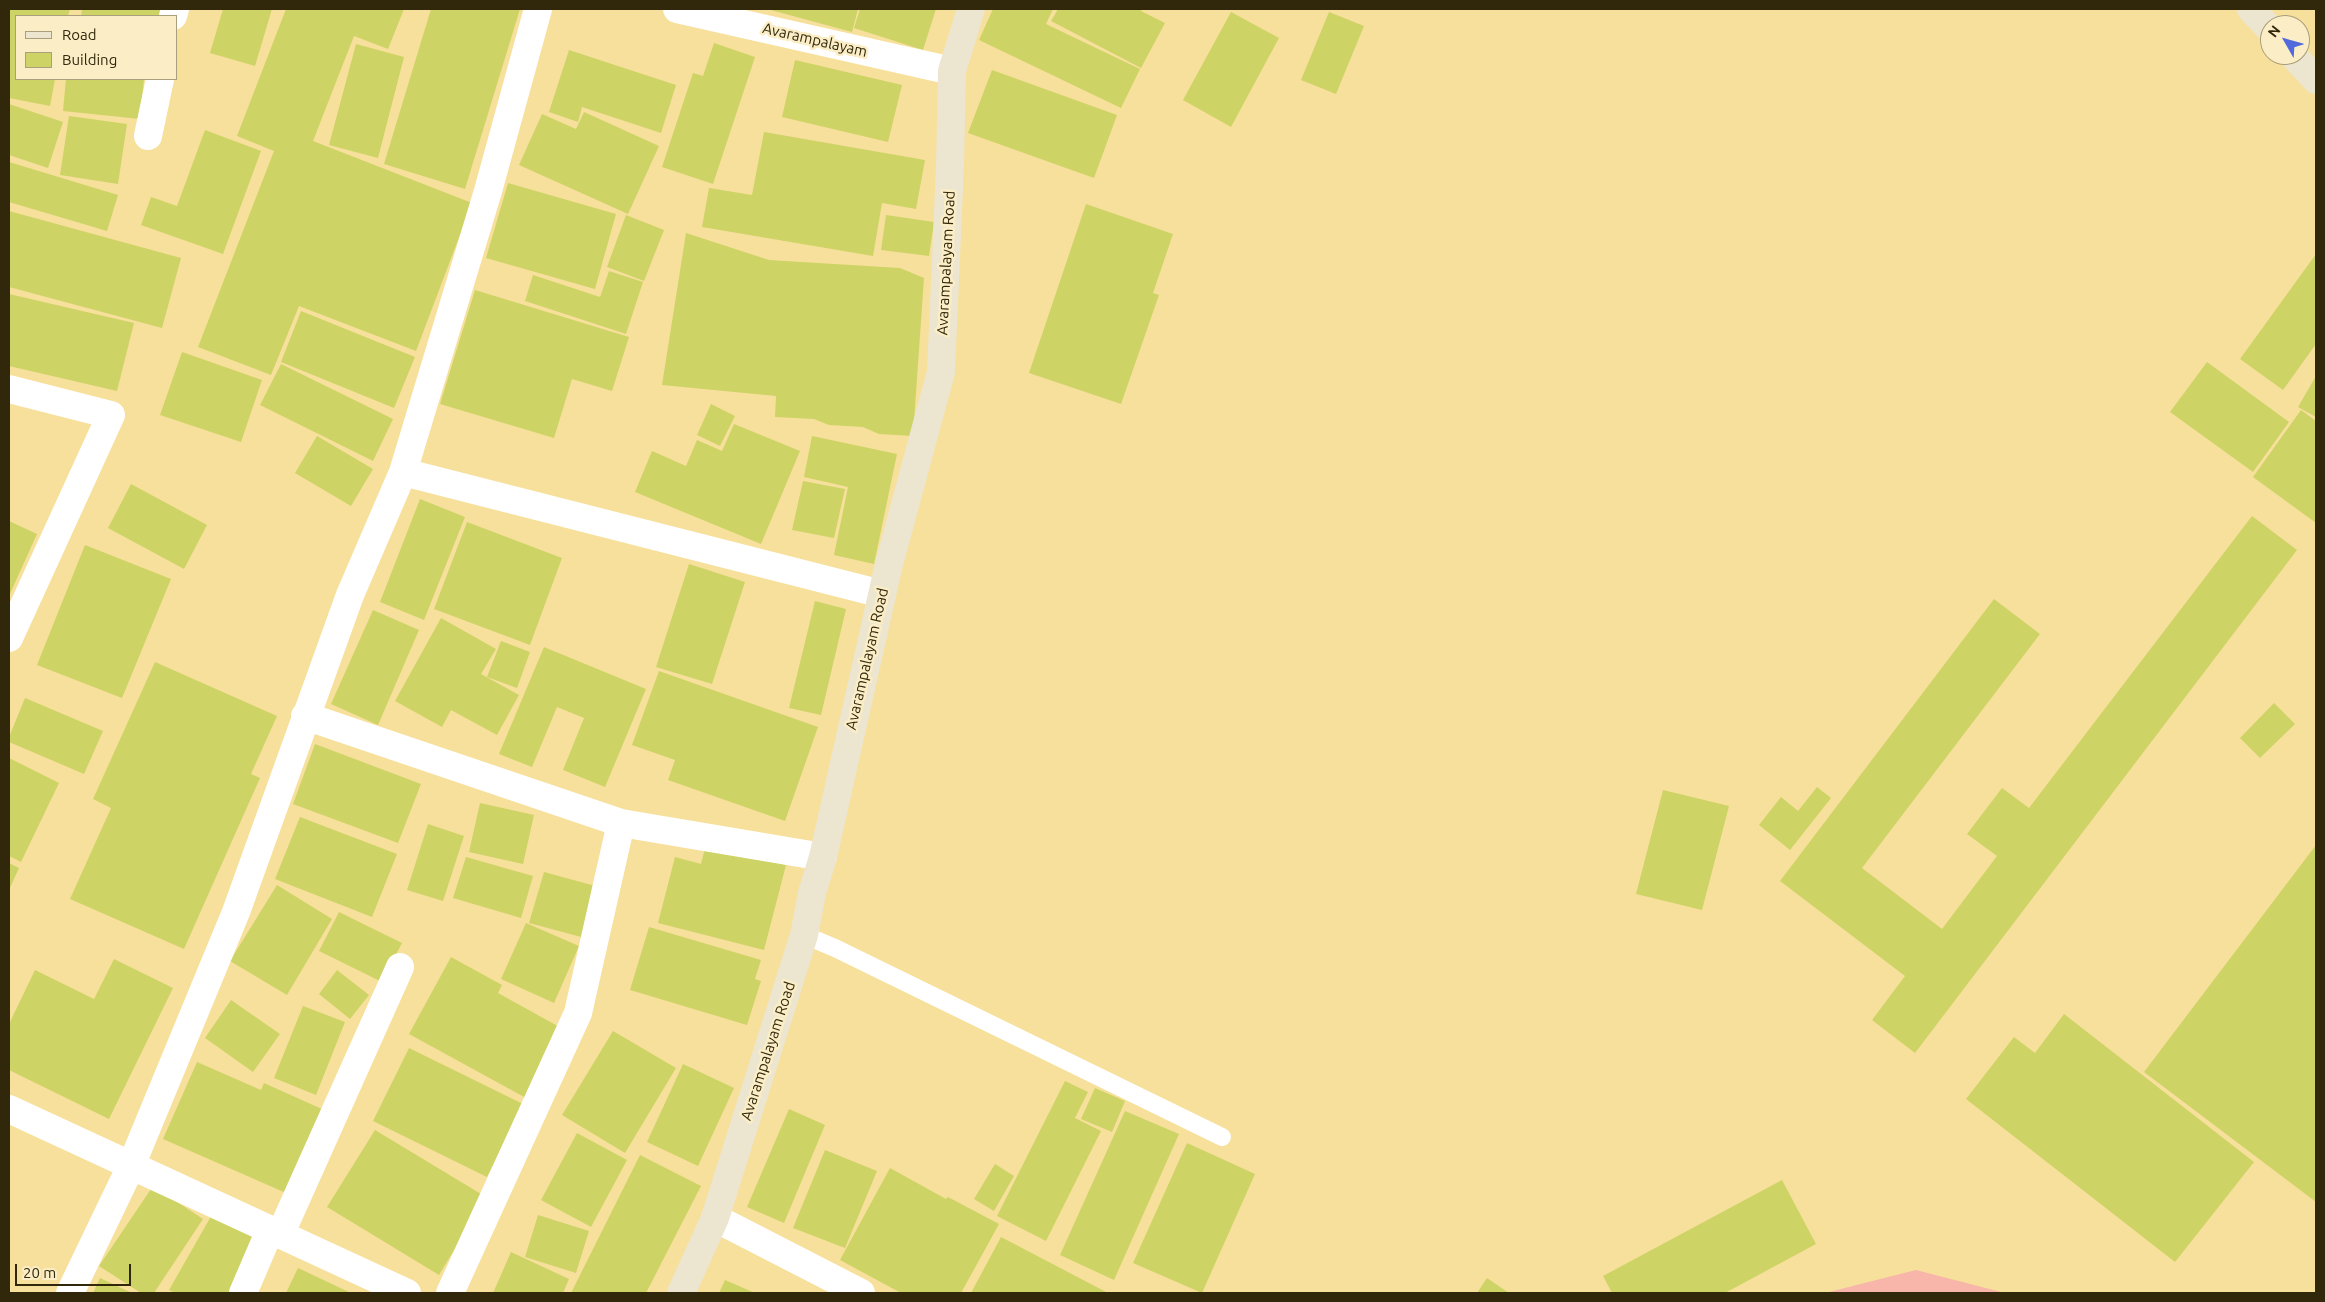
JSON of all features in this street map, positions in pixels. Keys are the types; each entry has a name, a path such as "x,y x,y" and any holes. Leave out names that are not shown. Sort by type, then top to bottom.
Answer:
{"street":[{"path":"70,1293 131,1166 236,912 350,595 403,472 488,191 538,9"},
{"name":"Avarampalayam","path":"677,9 952,71"},
{"name":"Avarampalayam Road","path":"681,1293 715,1218 804,935 812,893 823,857 882,594 941,372 952,71 971,9"},
{"path":"2251,9 2260,18"},
{"path":"2302,65 2316,80"},
{"path":"148,136 160,80"},
{"path":"9,389 111,416 9,638"},
{"path":"403,472 882,594"},
{"path":"305,716 621,823 823,857"},
{"path":"450,1293 578,1013 621,823"},
{"path":"243,1293 275,1232 400,967"},
{"path":"9,1109 407,1293"},
{"path":"715,1218 861,1293"}],"lane":[{"path":"804,935 835,948 1222,1136"}],"shaded area":[{"path":"1916,1270 2005,1293 1825,1293"}],"building":[{"path":"9,9 70,9 68,15 15,15 15,80 55,80 50,106 9,98"},
{"path":"82,9 164,9 163,15 81,15"},
{"path":"223,9 272,9 255,66 210,53"},
{"path":"286,9 404,9 388,49 354,36 313,141 472,203 416,351 299,306 271,375 198,347 274,151 237,136"},
{"path":"431,9 520,9 465,189 384,164"},
{"path":"767,9 858,9 852,32"},
{"path":"860,9 936,9 923,50 854,28"},
{"path":"993,9 1053,9 1046,24 1140,69 1121,108 979,40"},
{"path":"1058,9 1142,9 1141,11 1165,23 1141,68 1051,21"},
{"path":"1231,12 1279,38 1231,127 1183,100"},
{"path":"1329,12 1364,26 1336,94 1301,80"},
{"path":"714,43 755,57 713,184 662,167 693,73 703,76"},
{"path":"356,44 404,57 378,158 329,145"},
{"path":"569,50 676,85 661,133 582,107 578,122 549,112"},
{"path":"795,60 902,85 888,142 782,117"},
{"path":"992,70 1117,115 1094,178 968,133"},
{"path":"66,80 144,80 140,119 63,111"},
{"path":"9,104 63,122 48,168 9,155"},
{"path":"584,112 659,146 628,214 519,165 542,114 576,129"},
{"path":"69,116 127,124 118,184 60,175"},
{"path":"205,130 261,151 223,254 141,225 151,197 177,206"},
{"path":"764,132 925,160 916,209 882,203 873,256 702,227 709,188 752,195"},
{"path":"9,162 118,195 107,231 9,202"},
{"path":"508,183 616,214 595,289 486,258"},
{"path":"1086,204 1173,234 1153,293 1159,295 1121,404 1029,373"},
{"path":"9,211 181,258 162,328 9,287"},
{"path":"626,215 664,230 644,281 607,267"},
{"path":"886,215 934,222 929,256 881,250"},
{"path":"686,233 769,260 900,268 924,278 913,436 879,434 863,427 829,425 814,419 775,417 776,396 662,385"},
{"path":"2316,254 2316,344 2283,390 2240,359"},
{"path":"609,271 643,282 626,334 525,301 533,275 600,297"},
{"path":"475,290 629,337 612,391 572,379 554,438 440,404"},
{"path":"9,294 134,323 117,391 9,366"},
{"path":"301,311 415,357 394,408 281,362"},
{"path":"182,352 262,380 241,442 160,415"},
{"path":"2207,362 2289,422 2253,472 2170,412"},
{"path":"281,364 393,419 373,461 260,405"},
{"path":"2316,376 2316,417 2298,407"},
{"path":"711,404 735,416 720,446 697,435"},
{"path":"2301,410 2316,421 2316,523 2253,477"},
{"path":"734,424 800,451 761,544 635,492 652,451 686,466 697,440 722,451"},
{"path":"317,436 373,469 351,506 295,473"},
{"path":"812,436 897,454 874,564 834,555 848,487 804,477"},
{"path":"803,481 845,489 834,538 792,530"},
{"path":"131,484 207,525 184,569 108,528"},
{"path":"420,499 465,517 424,620 380,602"},
{"path":"2252,516 2297,550 1915,1053 1872,1020 1905,976 1780,881 1994,599 2040,634 1862,868 1942,929 1997,856 1967,834 2002,788 2029,808"},
{"path":"9,521 37,534 9,596"},
{"path":"467,522 562,558 530,645 434,609"},
{"path":"85,545 171,579 122,698 37,665"},
{"path":"689,564 745,582 712,684 656,667"},
{"path":"815,601 846,609 821,715 789,708"},
{"path":"373,610 419,630 378,725 331,704"},
{"path":"441,618 496,649 481,674 519,695 497,735 451,710 442,727 395,701"},
{"path":"501,641 530,652 517,688 487,677"},
{"path":"544,647 646,689 605,787 563,770 584,718 557,707 532,767 499,754"},
{"path":"155,662 277,716 251,774 260,778 184,949 70,899 111,808 93,799"},
{"path":"659,671 818,727 785,821 668,780 675,760 632,745"},
{"path":"25,698 103,731 84,774 9,742 9,737"},
{"path":"2274,703 2295,724 2260,758 2240,738"},
{"path":"315,744 421,784 398,843 293,804"},
{"path":"9,758 59,783 21,862 9,856"},
{"path":"1817,787 1831,798 1790,850 1759,825 1781,797 1798,811"},
{"path":"1663,790 1729,806 1702,910 1636,894"},
{"path":"480,803 534,815 523,864 469,852"},
{"path":"300,817 397,854 372,917 275,879"},
{"path":"428,824 464,836 443,901 407,890"},
{"path":"706,844 786,865 764,950 658,923 675,857 701,864"},
{"path":"2316,845 2316,1202 2144,1072"},
{"path":"466,857 533,876 521,918 453,898"},
{"path":"9,863 19,868 9,890"},
{"path":"544,872 599,887 585,938 529,923"},
{"path":"277,885 332,919 287,995 230,961"},
{"path":"339,912 402,943 382,982 319,951"},
{"path":"526,923 579,946 554,1003 501,979"},
{"path":"649,927 761,960 755,979 761,981 747,1025 630,990"},
{"path":"451,957 502,985 498,993 563,1029 526,1098 409,1034"},
{"path":"114,959 173,988 109,1119 9,1070 9,1024 35,970 94,999"},
{"path":"337,970 369,995 350,1019 319,994"},
{"path":"231,1000 280,1034 253,1072 205,1038"},
{"path":"303,1006 345,1022 316,1095 274,1078"},
{"path":"2064,1014 2254,1162 2175,1262 1966,1099 2014,1037 2035,1053"},
{"path":"613,1031 676,1068 625,1153 562,1115"},
{"path":"409,1048 523,1104 487,1177 373,1121"},
{"path":"197,1062 261,1090 264,1083 324,1110 286,1193 163,1139"},
{"path":"683,1064 734,1088 698,1166 647,1142"},
{"path":"1065,1081 1088,1092 1075,1118 1101,1131 1046,1241 997,1216"},
{"path":"1095,1088 1125,1101 1112,1132 1081,1119"},
{"path":"789,1109 825,1125 784,1223 747,1207"},
{"path":"1125,1111 1179,1134 1114,1280 1060,1255"},
{"path":"375,1130 486,1197 439,1275 327,1207"},
{"path":"577,1133 627,1160 591,1227 541,1200"},
{"path":"1187,1143 1255,1174 1202,1293 1133,1263"},
{"path":"825,1150 877,1171 845,1248 793,1228"},
{"path":"640,1155 701,1186 646,1293 571,1293"},
{"path":"995,1164 1014,1176 994,1211 974,1199"},
{"path":"890,1168 946,1199 948,1197 999,1224 961,1293 901,1293 840,1260"},
{"path":"1782,1180 1816,1244 1725,1293 1612,1293 1603,1276"},
{"path":"153,1186 203,1219 154,1293 141,1293 99,1266"},
{"path":"214,1211 266,1240 235,1293 175,1293 169,1290"},
{"path":"538,1215 589,1231 576,1273 525,1257"},
{"path":"1001,1237 1108,1293 971,1293"},
{"path":"511,1252 569,1279 563,1293 493,1293"},
{"path":"298,1268 351,1293 286,1293"},
{"path":"100,1278 132,1293 93,1293"},
{"path":"1487,1278 1509,1293 1477,1293"},
{"path":"725,1280 755,1293 719,1293"}]}
